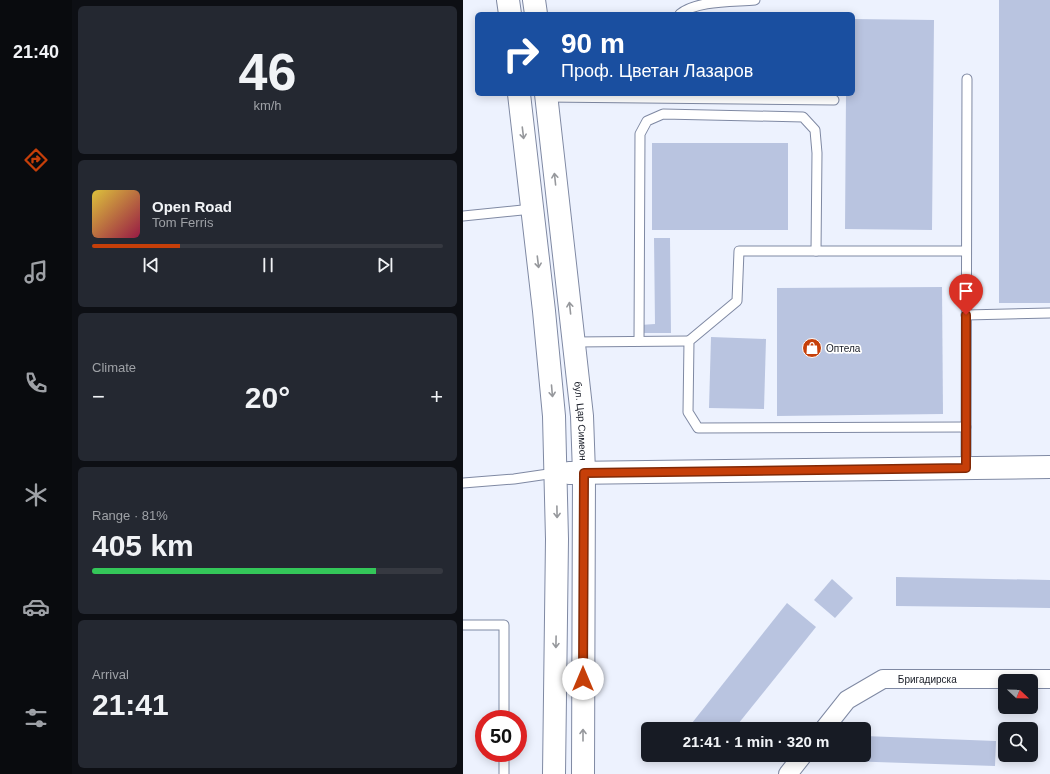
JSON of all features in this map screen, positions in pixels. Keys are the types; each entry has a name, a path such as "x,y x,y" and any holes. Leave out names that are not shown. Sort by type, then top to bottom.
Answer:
{"main road":[{"path":"508,0 509,12"},
{"path":"534,0 536,12"},
{"path":"519,96 544,311 554,416 557,539 554,774"},
{"name":"бул. Цар Симеон","path":"546,96 582,416 584,473 583,774"},
{"path":"556,473 1050,467"}],"street":[{"name":"Бригадирска","path":"830,722 847,700 883,679 1050,679"},
{"path":"787,774 797,762"}],"lane":[{"path":"682,12 686,9 702,4 755,0"},
{"path":"966,468 967,79"},
{"path":"546,96 638,96 835,100"},
{"path":"639,341 640,134 647,121 663,114 803,117 815,130 817,153 815,252"},
{"path":"463,216 532,209"},
{"path":"574,342 689,340 737,301 739,251 966,251"},
{"path":"966,315 1050,313"},
{"path":"689,340 688,412 697,428 966,427"},
{"path":"463,483 514,479 556,473"},
{"path":"463,625 504,625 504,710"},
{"path":"504,762 504,774"}],"building":[{"path":"999,0 1050,0 1050,303 999,303"},
{"path":"855,19 934,20 932,230 845,229 846,96 855,96"},
{"path":"652,143 788,143 788,230 652,230"},
{"path":"654,238 670,238 671,333 640,333 640,325 655,324"},
{"path":"942,287 943,414 777,416 777,288"},
{"path":"711,337 766,339 764,409 709,408"},
{"path":"896,577 1050,580 1050,608 896,606"},
{"path":"832,579 853,598 835,618 814,600"},
{"path":"787,603 816,627 740,722 693,722"},
{"path":"871,736 996,741 995,766 871,762"}],"place":[{"name":"Оптела","path":"812,348"}],"route":[{"path":"583,679 584,473 966,468 966,315"}]}
